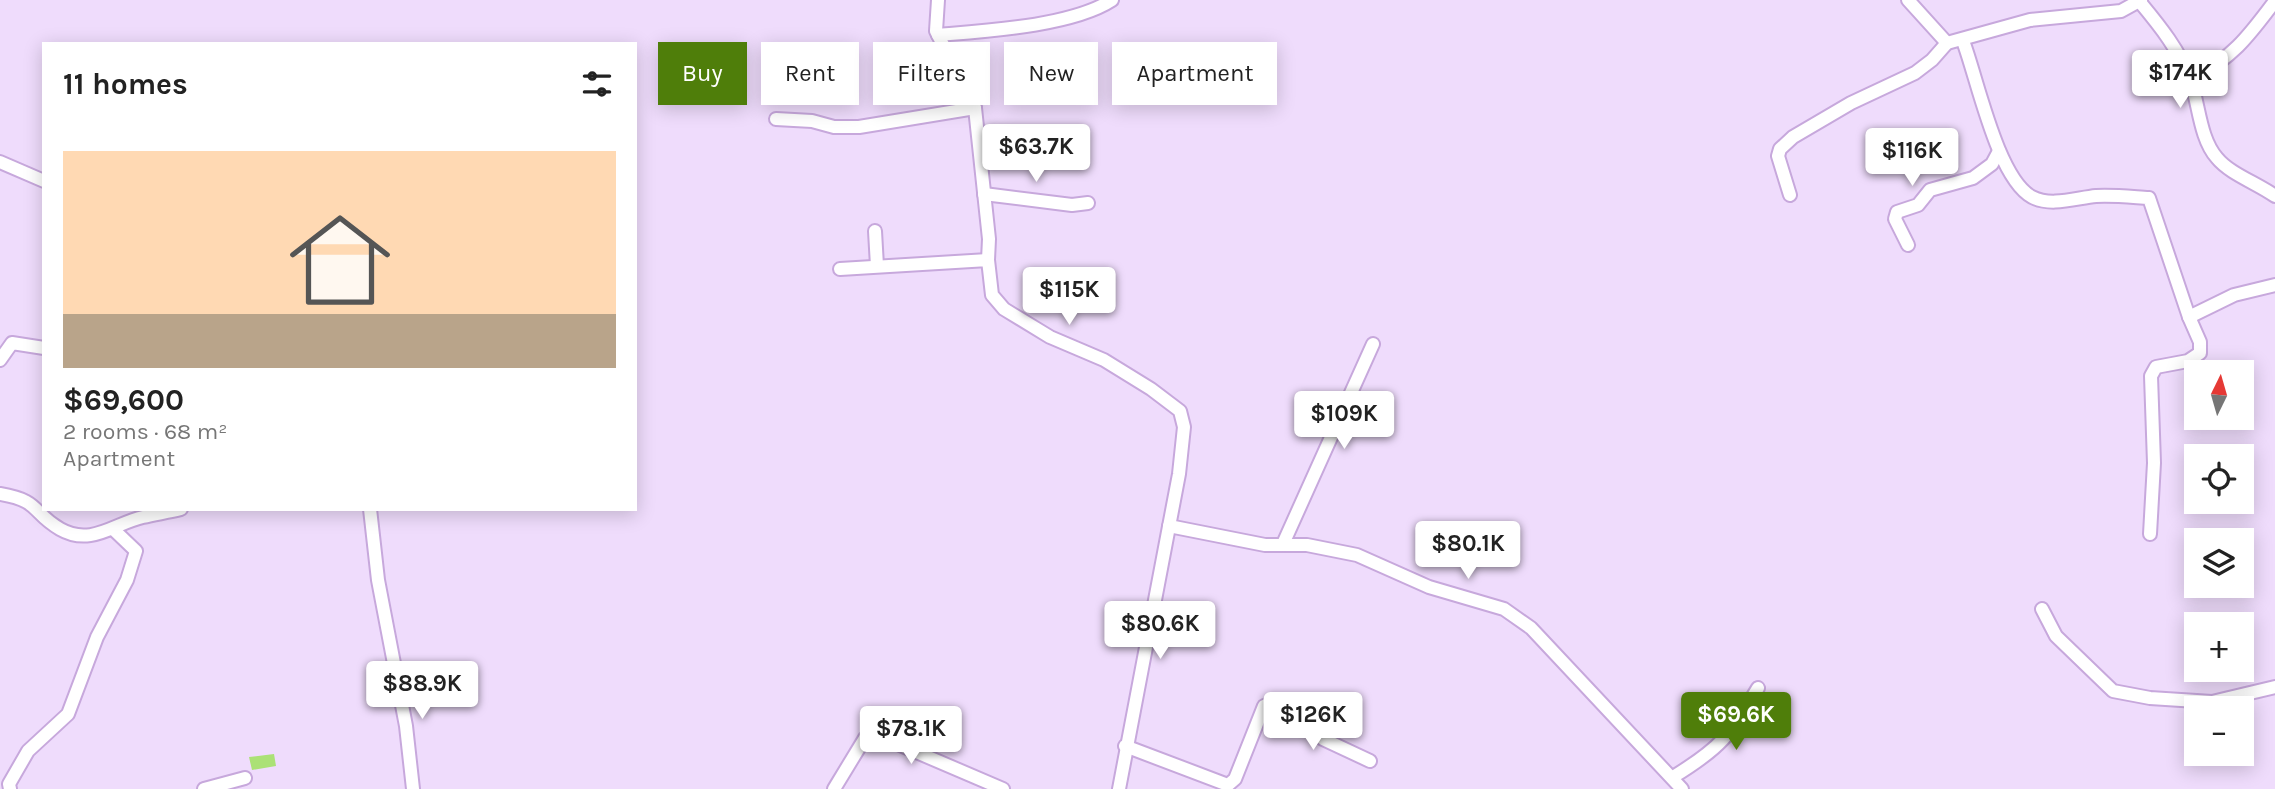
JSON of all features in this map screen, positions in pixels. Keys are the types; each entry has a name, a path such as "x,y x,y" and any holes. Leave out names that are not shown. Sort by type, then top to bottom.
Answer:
{"street":[{"path":"938,0 938,35 975,108 992,295 1004,309 1050,337 1104,360 1180,411 1184,427 1169,526 1125,746 1119,789"},
{"path":"938,35 1043,22 1093,10 1112,0"},
{"path":"1908,0 1947,43"},
{"path":"1790,195 1778,156 1780,149 1793,137 1851,103 1915,73 1932,60 1947,43 1963,41 2030,20 2121,11 2140,1 2169,39 2191,81 2196,106 2216,157 2275,195"},
{"path":"2191,81 2226,61 2248,39 2275,1"},
{"path":"1963,41 1999,150 2019,184 2032,197 2067,202 2096,196 2150,198 2189,317 2200,342 2200,353 2188,361 2156,367 2151,376 2154,463 2150,534"},
{"path":"776,118 812,121 834,127 859,127 975,108"},
{"path":"1908,245 1895,219 1897,212 1918,205 1930,190 1973,178 1992,164 1999,150"},
{"path":"0,162 42,179"},
{"path":"984,194 1072,205 1088,203"},
{"path":"875,231 877,266"},
{"path":"840,269 988,260"},
{"path":"2189,317 2234,295 2275,285"},
{"path":"0,360 12,343 42,348"},
{"path":"1283,544 1373,344"},
{"path":"0,494 34,504 54,524 69,533 98,535 143,517 172,511"},
{"path":"370,511 378,580 406,726 413,789"},
{"path":"1169,526 1265,545 1328,548 1357,555 1429,587 1504,609 1531,628 1673,776 1682,789"},
{"path":"10,789 15,773 28,751 68,714 93,645 127,580 136,551 113,529"},
{"path":"2042,609 2056,636 2113,691 2150,698 2211,702 2275,687"},
{"path":"1673,776 1710,754 1729,735 1758,688"},
{"path":"1125,746 1228,785 1235,779 1266,704 1273,703 1323,739 1370,761"},
{"path":"834,789 865,738 872,733 1003,789"},
{"path":"204,789 245,778"}],"green space":[{"path":"274,754 276,766 252,770 249,757"}]}
